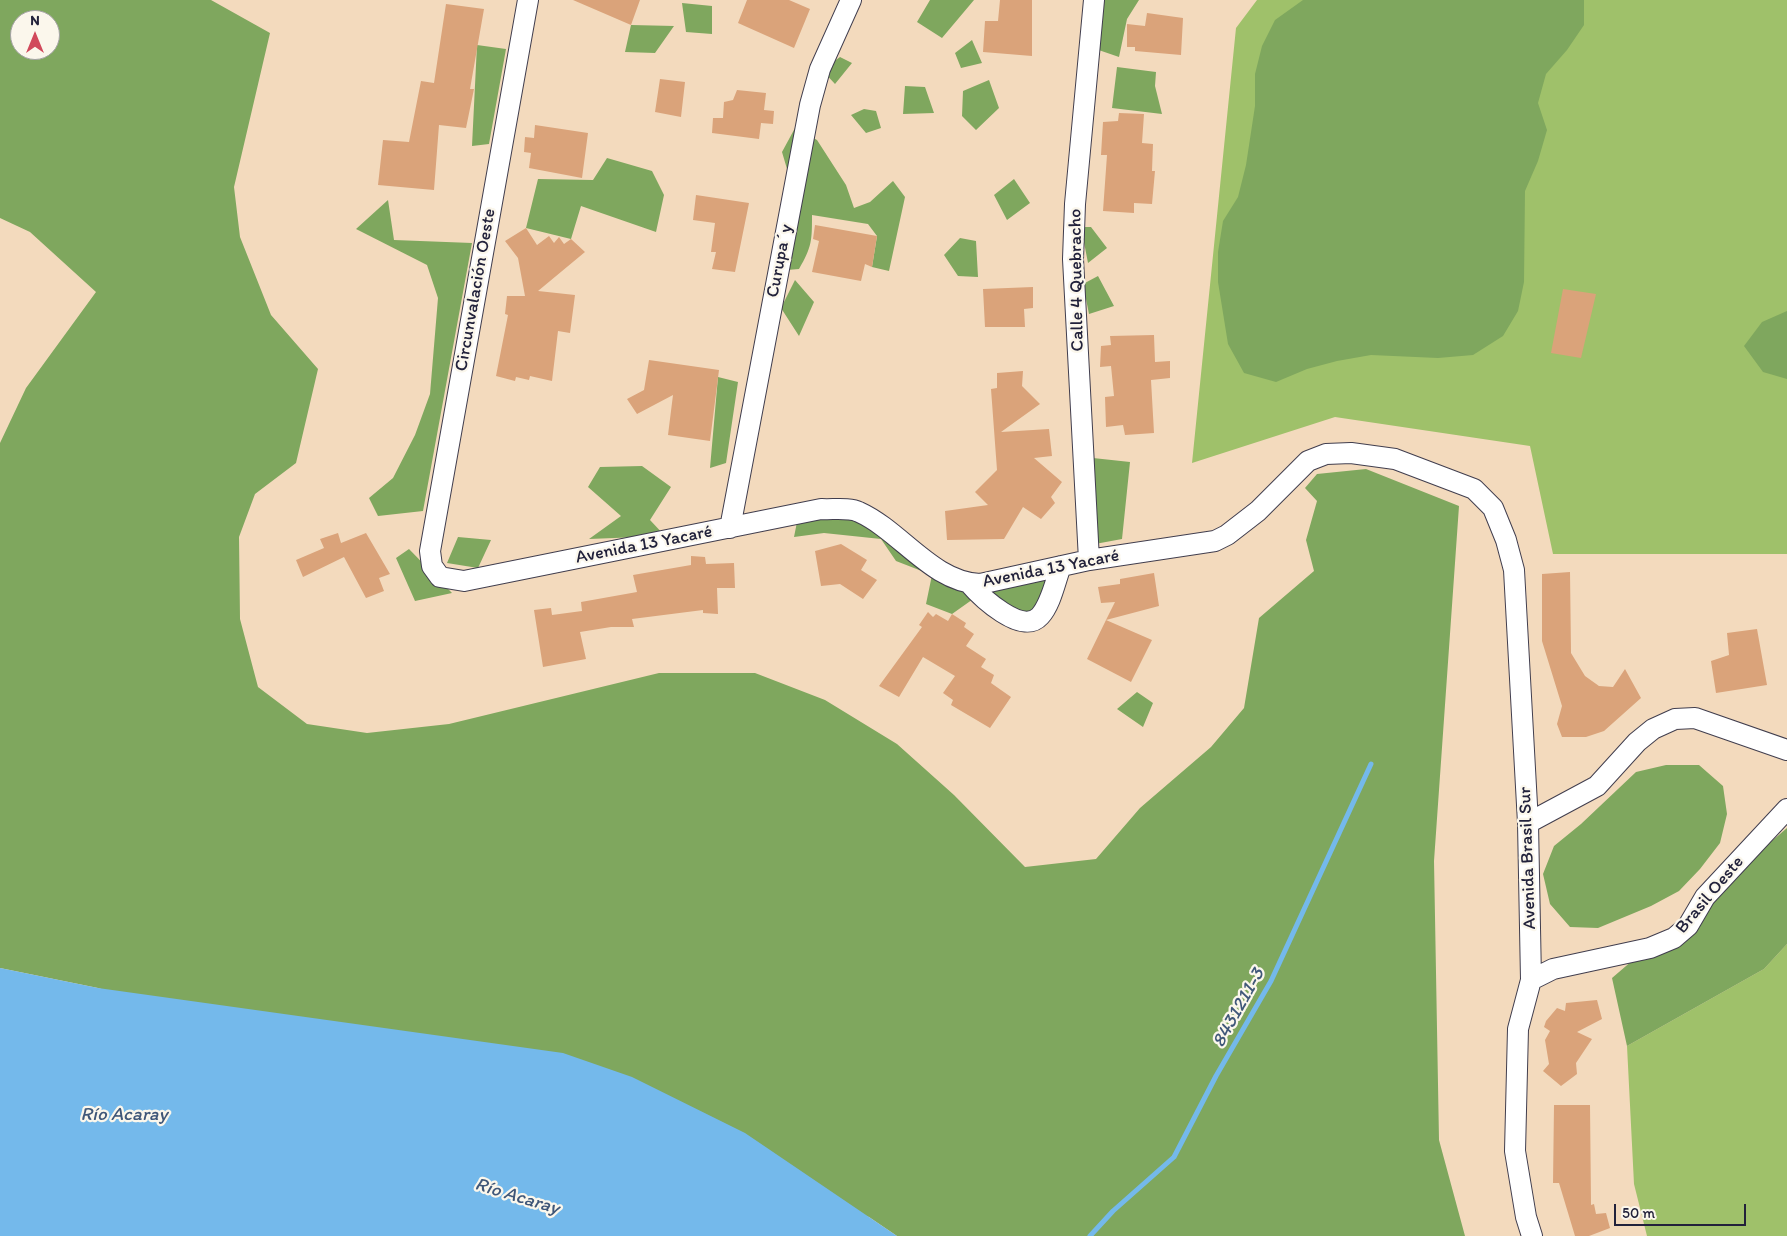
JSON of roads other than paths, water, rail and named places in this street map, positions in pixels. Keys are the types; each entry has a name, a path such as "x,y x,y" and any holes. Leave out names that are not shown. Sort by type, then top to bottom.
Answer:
{"street":[{"name":"Circunvalación Oeste","path":"440,577 432,566 430,551 528,0"},
{"name":"Curupa´y","path":"730,528 810,105 820,69 851,0"},
{"name":"Calle 4 Quebracho","path":"1089,560 1073,260 1074,204 1094,0"},
{"name":"Avenida 13 Yacaré","path":"440,577 464,581 820,509 858,511 944,573 969,583 980,584 1089,560 1215,541 1227,535 1258,511 1308,461 1326,454 1351,454 1395,459 1474,489"},
{"name":"Avenida Brasil Sur","path":"1474,489 1493,508 1506,540 1514,570 1528,823 1531,980 1518,1029 1515,1151 1526,1216 1532,1236"},
{"path":"969,583 980,596 1011,618 1030,622 1037,619 1046,608 1061,566"},
{"path":"1528,823 1597,786 1638,742 1653,730 1674,720 1694,718 1787,750"},
{"name":"Brasil Oeste","path":"1531,980 1553,969 1650,948 1674,938 1688,926 1705,897 1787,808"}],"water":[{"name":"Río Acaray","path":"0,968 98,988 563,1053 632,1077 745,1133 897,1236 0,1236"}],"waterway":[{"name":"8431211-3","path":"1090,1236 1113,1211 1174,1157 1216,1076 1271,981 1371,764"}]}
